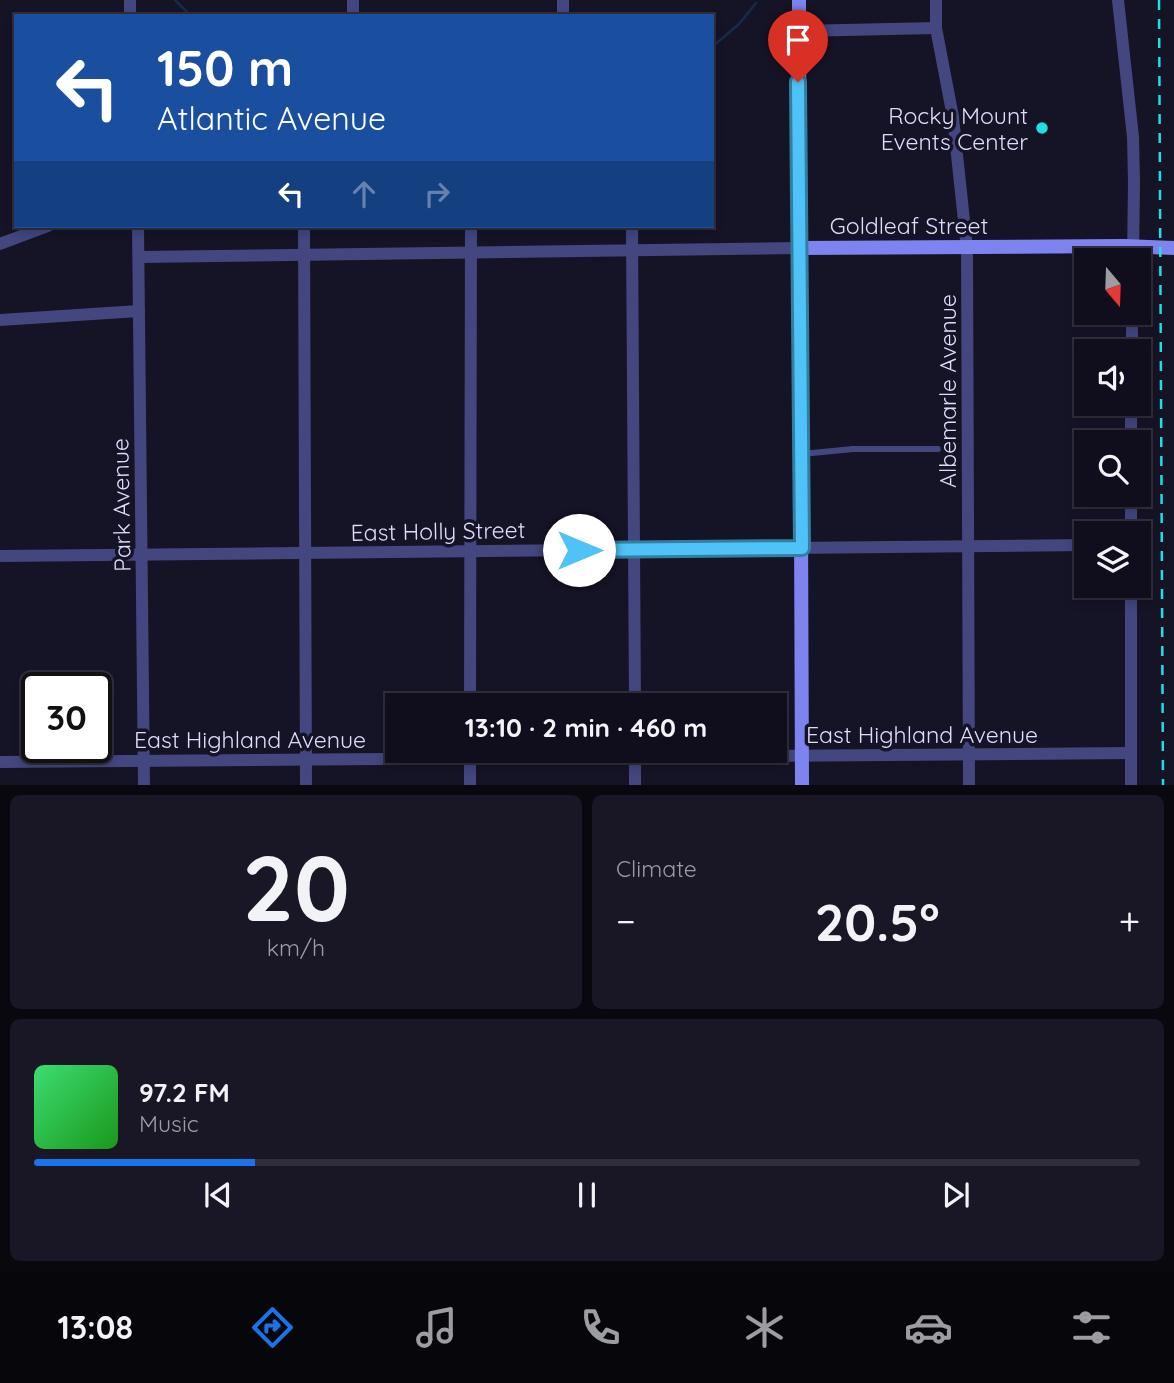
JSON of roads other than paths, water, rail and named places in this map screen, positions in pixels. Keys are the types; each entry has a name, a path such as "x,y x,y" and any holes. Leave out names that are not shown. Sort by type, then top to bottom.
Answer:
{"main road":[{"path":"799,0 802,785"},
{"name":"Goldleaf Street","path":"799,248 1074,252"},
{"name":"Goldleaf Street","path":"1152,251 1174,248"}],"street":[{"name":"Albemarle Avenue","path":"936,0 936,28 953,117 967,249 970,785"},
{"path":"1118,0 1133,137 1133,248"},
{"path":"798,31 936,28"},
{"path":"0,244 43,228"},
{"name":"Park Avenue","path":"138,228 144,785"},
{"path":"304,228 306,785"},
{"path":"470,693 471,228"},
{"path":"632,228 635,693"},
{"name":"Goldleaf Street","path":"139,257 799,248"},
{"path":"0,320 139,311"},
{"name":"East Holly Street","path":"0,556 1074,545"},
{"path":"1131,598 1131,785"},
{"name":"East Highland Avenue","path":"787,756 1131,753"},
{"name":"East Highland Avenue","path":"0,762 385,758"},
{"path":"470,763 470,785"},
{"path":"635,763 635,785"}],"lane":[{"path":"802,454 853,449 938,449"}],"waterway":[{"path":"175,0 189,14"},
{"path":"714,45 739,24 756,3"}],"railway":[{"path":"1159,0 1163,785"}],"place":[{"name":"Rocky Mount Events Center","path":"1042,128"}]}
